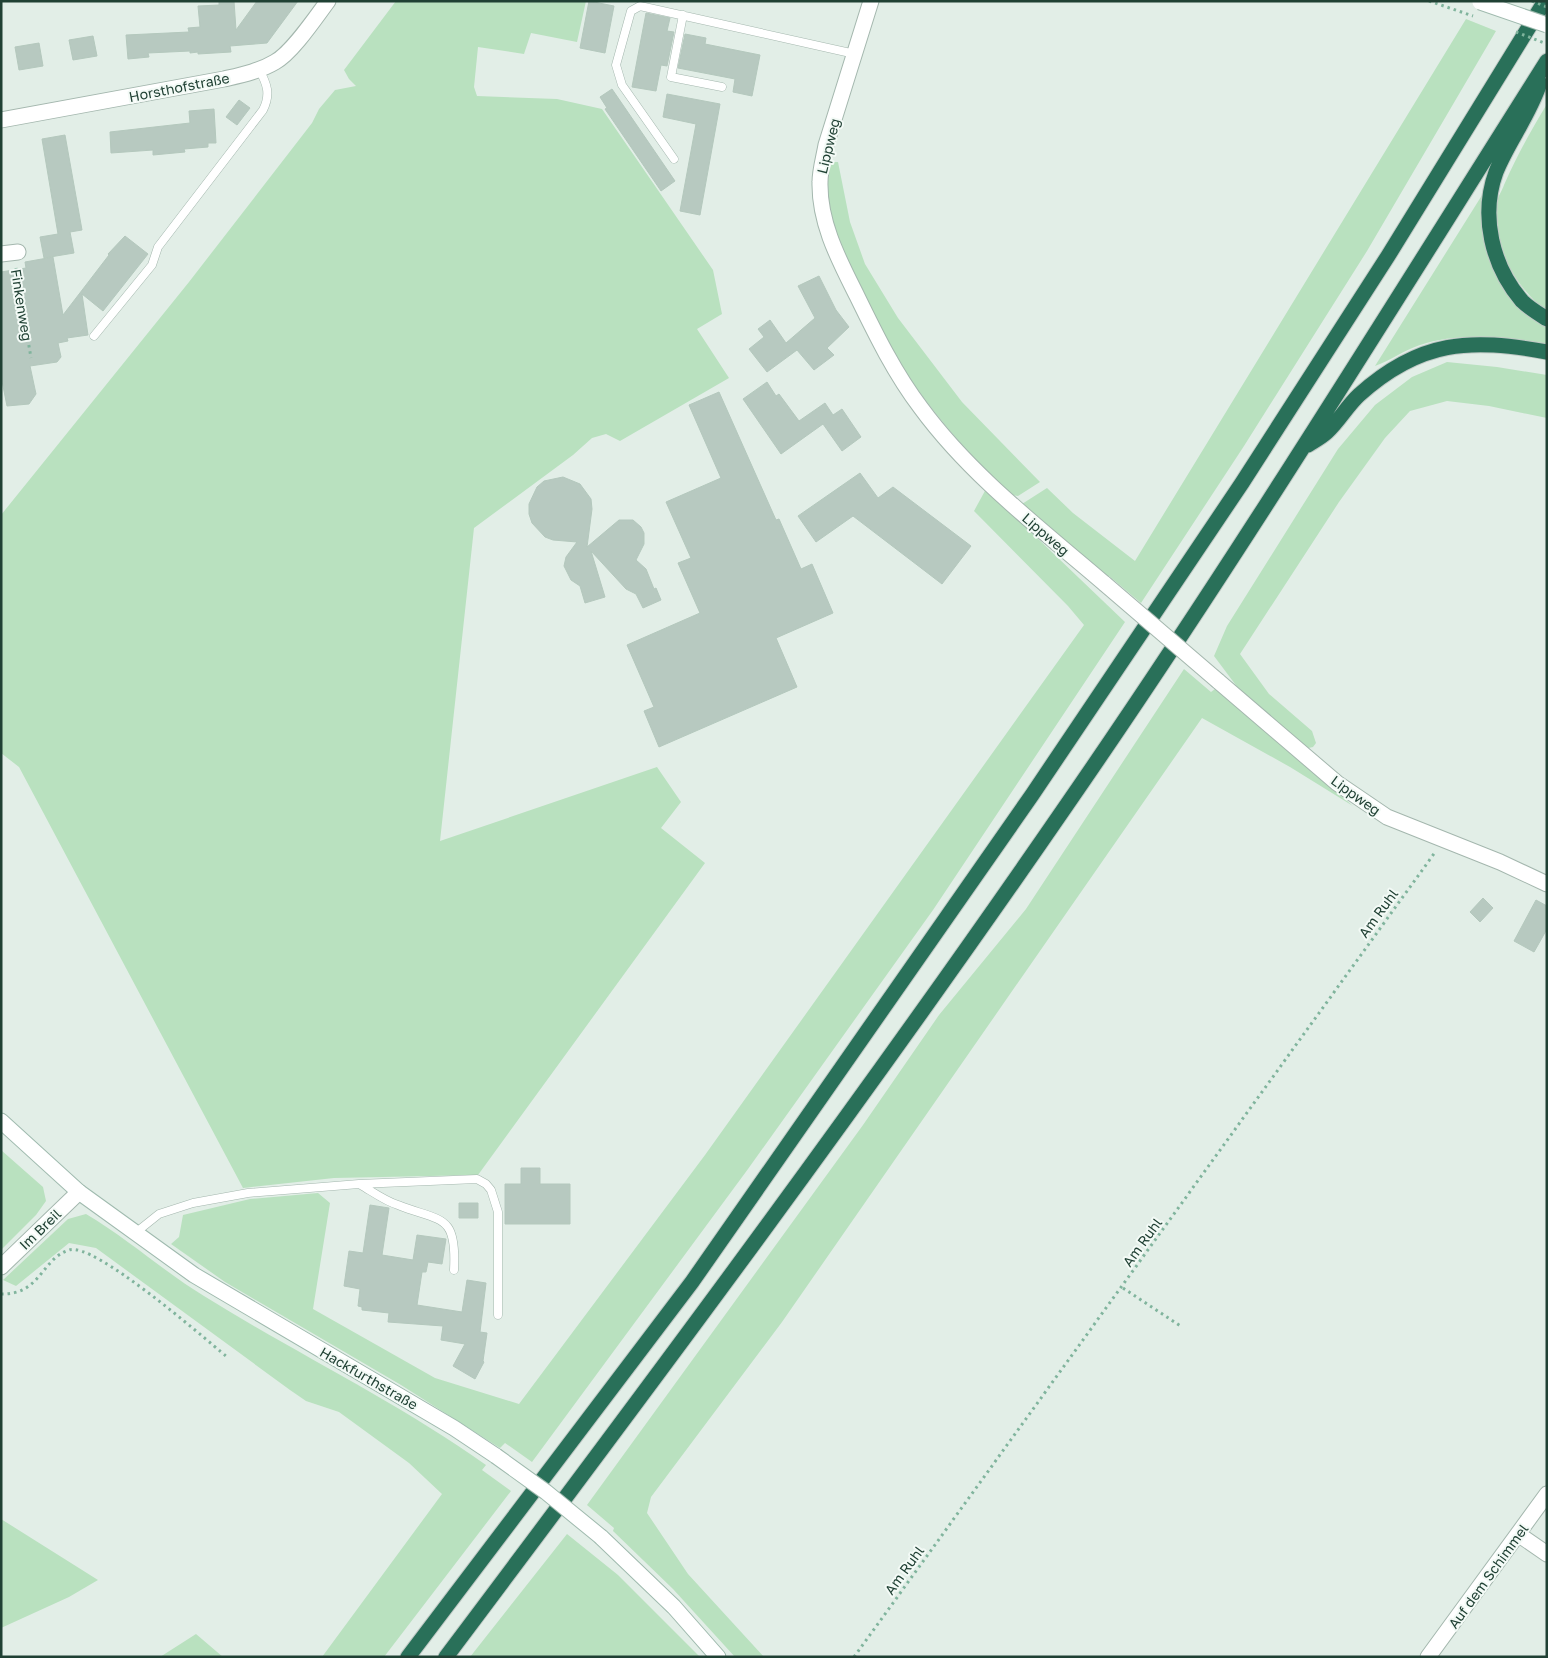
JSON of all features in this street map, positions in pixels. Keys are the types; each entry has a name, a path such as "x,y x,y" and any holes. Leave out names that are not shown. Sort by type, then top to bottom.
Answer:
{"highway":[{"path":"1516,50 1533,1"},
{"path":"408,1657 692,1282 1032,795 1242,483 1388,256 1545,1"},
{"path":"1547,63 1532,107 1497,171 1488,200 1488,222 1504,274 1523,302 1547,320"},
{"path":"446,1657 713,1302 1054,823 1303,449 1547,63"},
{"path":"1303,449 1326,433 1358,396 1384,374 1426,352 1470,344 1514,346 1547,352"}],"street":[{"name":"Horsthofstraße","path":"1,120 224,79 260,69 277,62 298,40 328,1"},
{"name":"Lippweg","path":"871,1 826,144 820,180 820,200 825,222 838,256 878,340 922,409 961,453 1006,498 1337,783 1387,817 1445,839 1547,884"},
{"path":"1479,2 1547,25"},
{"name":"Hackfurthstraße","path":"1,1121 79,1192 134,1234 209,1284 454,1428 546,1492 600,1537 674,1607 718,1657"},
{"name":"Im Breil","path":"1,1267 79,1192"},
{"name":"Auf dem Schimmel","path":"1428,1657 1547,1494"},
{"path":"1518,1534 1547,1554"}],"lane":[{"path":"674,159 622,85 616,65 631,11 640,6 855,54"},
{"path":"684,16 671,77 722,87"},
{"path":"94,336 152,265 158,247 263,110 268,100 268,84 260,69"},
{"path":"134,1234 159,1214 193,1203 248,1193 359,1184 477,1179 486,1184 498,1212 498,1315"},
{"path":"359,1184 397,1205 442,1220 450,1230 455,1256 454,1270"}],"path":[{"path":"1429,1 1473,16"},
{"path":"1533,1 1547,7"},
{"name":"Finkenweg","path":"11,253 31,358"},
{"name":"Am Ruhl","path":"854,1657 1445,839"},
{"path":"1,1294 16,1294 31,1284 57,1257 70,1249 83,1250 112,1266 226,1356"},
{"path":"1122,1288 1182,1327"}],"green space":[{"path":"396,1 586,1 577,42 531,33 524,54 478,47 474,87 477,96 557,99 602,109 713,270 722,314 697,329 729,378 620,441 606,434 592,438 573,455 474,528 440,841 657,767 681,802 661,828 705,863 478,1175 334,1178 243,1188 19,767 1,753 1,515 189,282 312,123 319,109 335,90 356,86 344,70"},
{"path":"1466,19 1496,31 1367,251 1244,446 1141,603 1109,576 1107,578 1022,504 1047,488 1073,513 1135,561"},
{"path":"1547,104 1547,312 1525,290 1507,263 1497,234 1496,218 1499,196 1524,143"},
{"path":"828,162 838,162 850,222 865,264 898,318 962,402 1040,482 1018,496 1011,495 961,444 918,390 881,332 850,268 833,224 827,196"},
{"path":"1484,192 1483,218 1523,309 1538,323 1547,327 1547,345 1500,338 1451,338 1414,347 1375,366"},
{"path":"1447,362 1547,375 1547,418 1489,406 1447,401 1410,411 1385,438 1339,502 1240,654 1269,694 1312,731 1316,743 1313,747 1304,749 1241,692 1214,656 1227,626 1338,449 1375,405 1412,377"},
{"path":"986,489 1125,622 933,910 748,1169 532,1462 505,1443 500,1448 401,1385 225,1282 171,1244 179,1237 183,1215 250,1199 318,1193 330,1203 313,1309 435,1378 519,1404 705,1155 1084,625 1068,606 974,511"},
{"path":"1184,669 1211,692 1215,689 1353,806 1290,767 1202,718 782,1322 651,1497 647,1513 688,1574 764,1657 735,1657 673,1589 613,1531 614,1528 587,1505 863,1125 939,1015 1026,909"},
{"path":"1,1150 43,1187 46,1201 36,1215 1,1250"},
{"path":"86,1214 116,1233 204,1296 382,1399 452,1442 486,1465 482,1470 511,1491 384,1657 322,1657 442,1494 409,1463 339,1412 306,1401 96,1248 69,1243 16,1286 3,1280 68,1219"},
{"path":"1,1519 98,1580 69,1597 1,1628"},
{"path":"567,1534 618,1575 700,1657 470,1657"},
{"path":"196,1634 223,1657 160,1657"}],"building":[{"path":"219,1 234,1 236,30 257,1 298,1 267,43 230,46 231,52 198,54 198,52 190,53 190,51 148,53 149,57 128,59 126,35 189,32 188,28 200,27 198,6 219,5"},
{"path":"589,1 614,6 605,53 580,48"},
{"path":"646,13 670,18 667,31 674,32 667,66 661,65 656,91 632,87"},
{"path":"685,34 706,38 705,44 760,55 752,96 733,92 735,79 678,68"},
{"path":"93,36 97,56 73,60 69,40"},
{"path":"39,43 43,66 19,70 15,47"},
{"path":"612,89 675,181 661,191 605,109 607,108 600,97"},
{"path":"667,94 720,104 700,215 680,211 696,124 663,117"},
{"path":"239,100 250,108 237,125 226,117"},
{"path":"214,109 216,143 208,143 208,147 184,149 185,152 153,155 153,150 111,153 110,132 190,123 189,111"},
{"path":"65,135 82,230 70,232 74,253 44,258 40,237 58,234 42,139"},
{"path":"125,236 148,254 103,311 82,294 88,335 67,338 68,341 58,343 61,357 57,362 30,366 36,394 29,404 7,406 1,376 1,272 26,268 25,262 53,257 63,315 108,254"},
{"path":"819,276 836,310 849,327 827,348 834,355 814,370 797,350 767,372 749,349 764,337 758,329 770,320 786,343 815,318 798,286"},
{"path":"767,382 776,396 779,394 799,421 825,403 833,415 842,409 861,437 842,451 823,424 781,454 743,399"},
{"path":"719,392 776,520 779,519 801,569 812,564 833,613 776,638 797,687 659,747 644,711 654,707 627,645 700,613 678,563 691,558 666,502 721,478 689,405"},
{"path":"860,473 878,498 893,487 971,546 942,584 853,516 816,542 798,516"},
{"path":"563,477 580,484 591,499 592,509 587,547 619,520 633,520 641,527 644,533 644,544 636,560 646,569 654,589 656,588 661,600 643,608 636,594 626,589 591,551 605,597 585,603 580,586 571,580 564,566 566,557 577,542 553,540 545,537 532,523 529,514 529,504 537,487 544,481"},
{"path":"1483,898 1493,908 1480,922 1470,912"},
{"path":"1536,900 1547,906 1547,929 1534,952 1514,941"},
{"path":"521,1168 540,1168 540,1184 570,1184 570,1224 505,1224 505,1184 521,1184"},
{"path":"459,1203 478,1203 478,1218 459,1218"},
{"path":"370,1205 389,1208 382,1255 413,1260 417,1235 446,1239 442,1264 428,1262 426,1272 422,1272 417,1305 462,1312 467,1280 486,1283 480,1332 487,1333 484,1362 475,1379 453,1366 465,1344 441,1340 443,1326 388,1322 389,1313 362,1310 362,1307 358,1306 360,1289 344,1286 349,1251 363,1253"}]}
